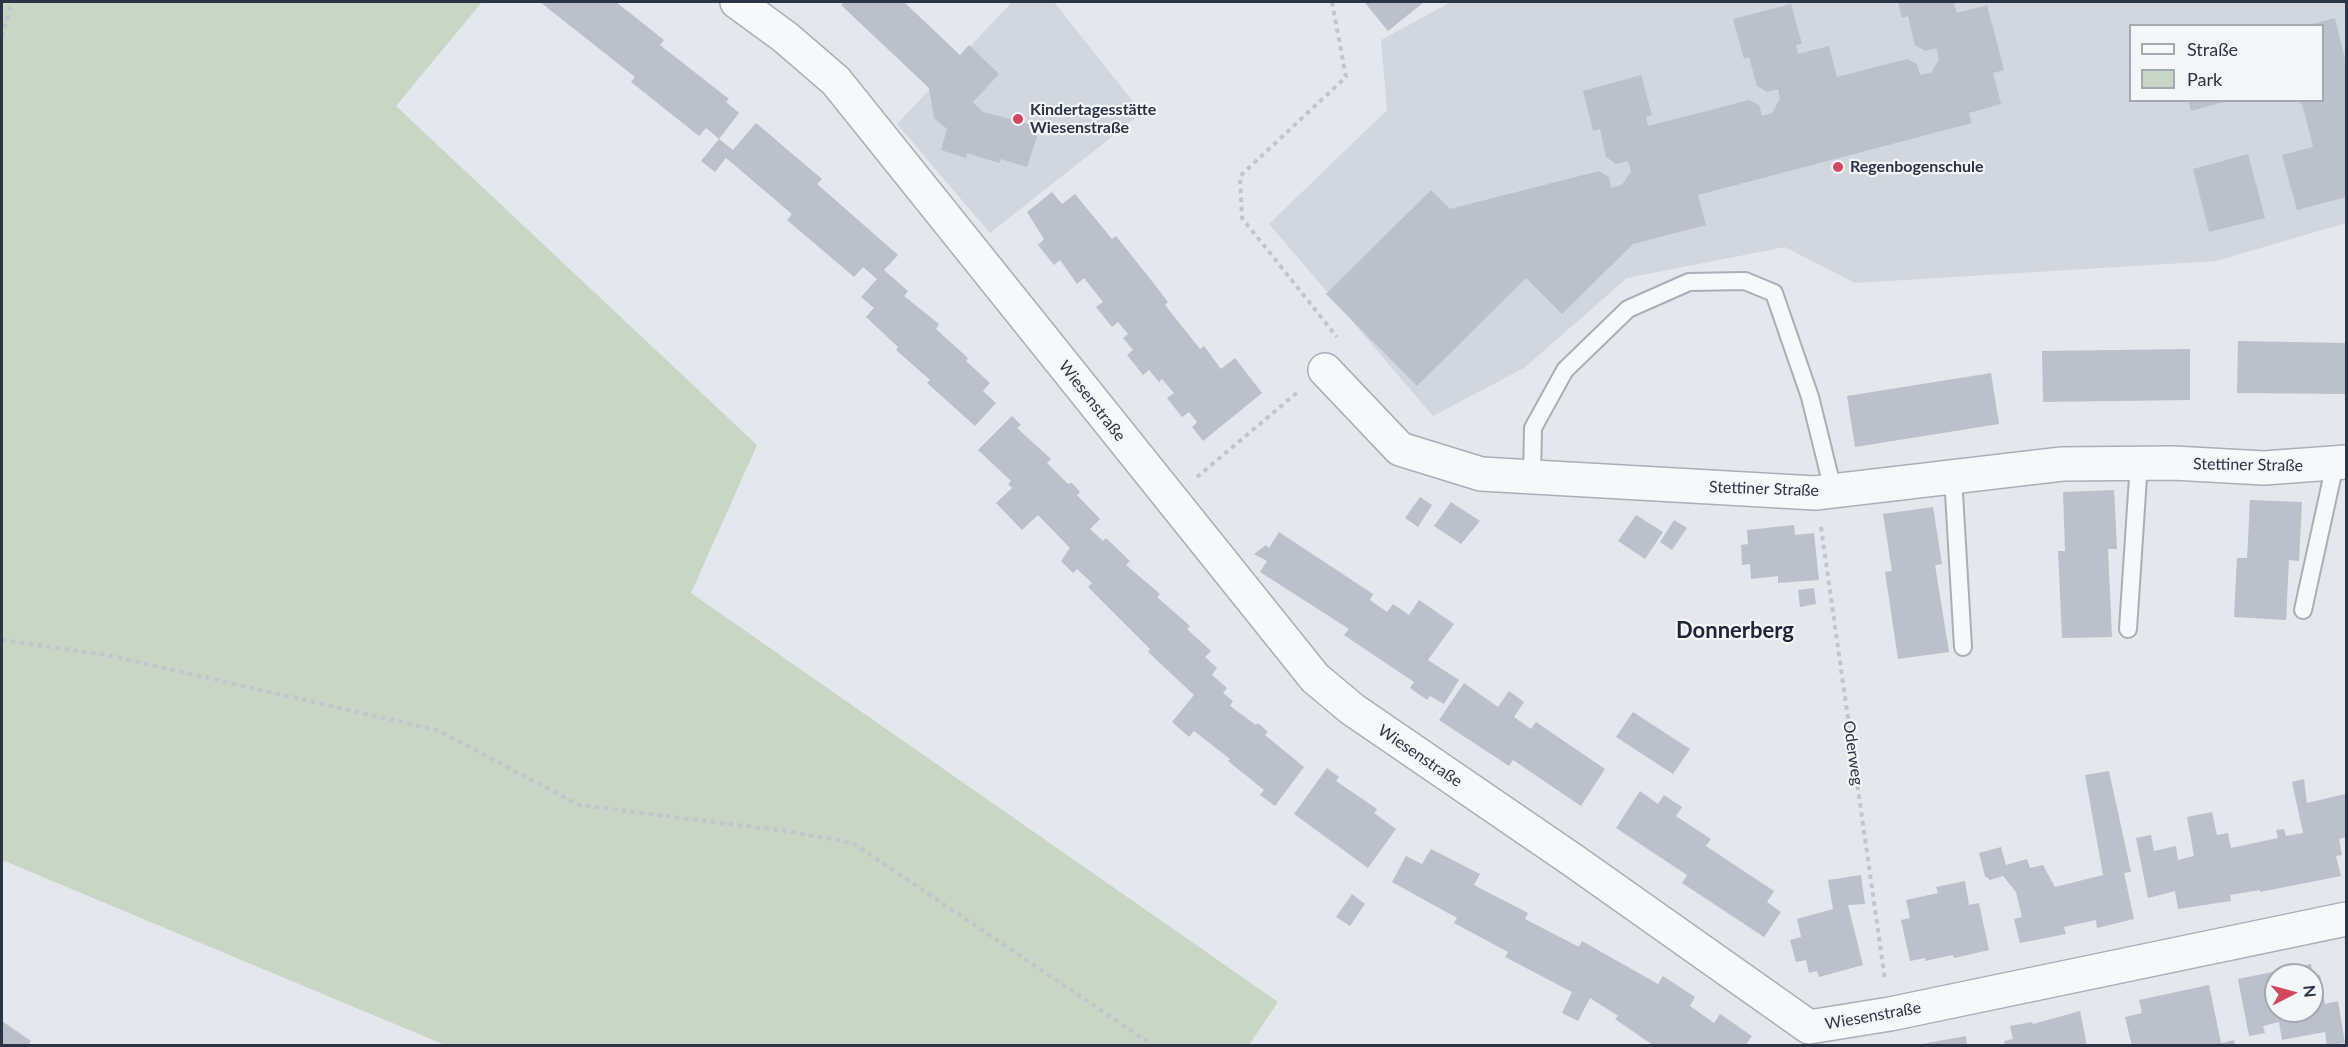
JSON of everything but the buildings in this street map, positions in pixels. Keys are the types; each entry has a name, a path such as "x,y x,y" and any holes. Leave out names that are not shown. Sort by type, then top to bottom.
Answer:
{"street":[{"name":"Wiesenstraße","path":"737,2 786,37 836,81 1315,678 1352,709 1574,861 1809,1027 1890,1014 2346,920"},
{"name":"Stettiner Straße","path":"1325,370 1400,450 1481,474 1824,492 2062,464 2139,462 2264,468 2340,463"}],"lane":[{"path":"1532,477 1533,428 1564,370 1628,309 1689,282 1745,281 1774,292 1810,397 1824,492"},
{"path":"2128,629 2139,462"},
{"path":"2303,610 2340,463"},
{"path":"1953,476 1964,647"}],"path":[{"path":"2,37 12,2"},
{"path":"1170,499 1325,370 1342,344 1242,218 1240,176 1346,77 1332,2"},
{"name":"Oderweg","path":"1824,492 1890,1014"},
{"path":"2,640 107,655 437,730 579,806 786,831 853,843 1154,1046"}],"shaded area":[{"name":"Kindertagesstätte Wiesenstraße","path":"1012,2 1054,2 1142,113 990,233 897,124"},
{"name":"Regenbogenschule","path":"1451,2 2346,2 2346,223 2216,261 1855,283 1785,247 1627,278 1524,368 1433,416 1269,224 1387,110 1381,40"}],"green space":[{"path":"2,2 482,2 396,106 757,445 691,593 1278,1002 1249,1045 445,1045 2,860"}],"place":[{"name":"Kindertagesstätte Wiesenstraße","path":"1018,119"},
{"name":"Regenbogenschule","path":"1838,167"}],"district":[{"name":"Donnerberg","path":"1735,631"}]}
